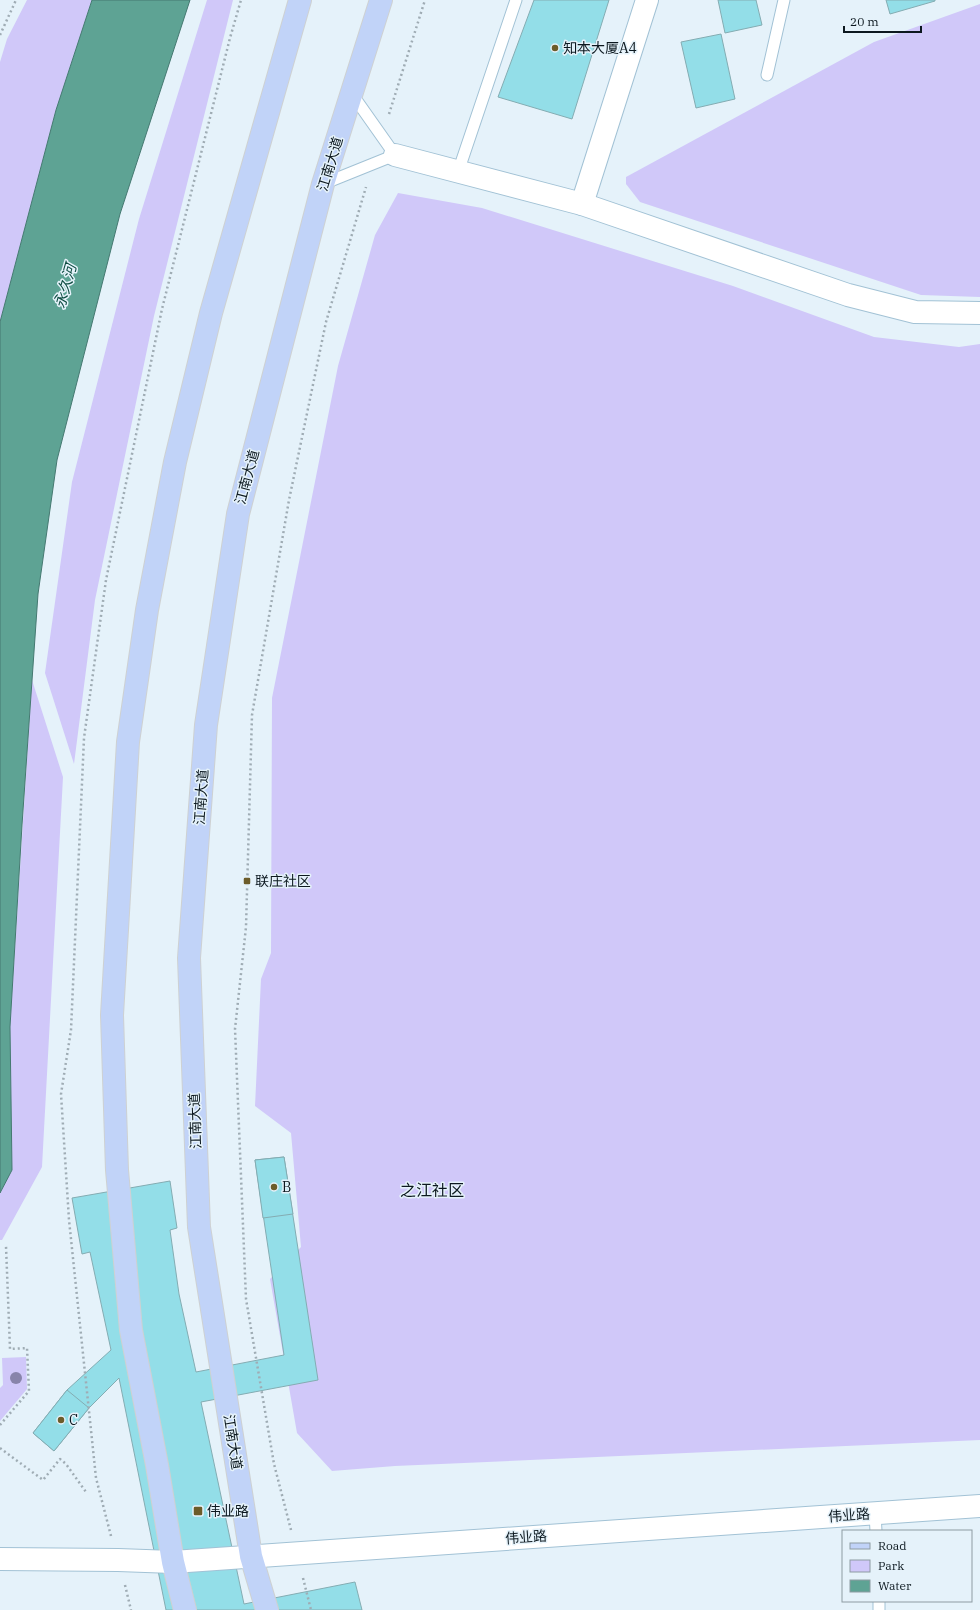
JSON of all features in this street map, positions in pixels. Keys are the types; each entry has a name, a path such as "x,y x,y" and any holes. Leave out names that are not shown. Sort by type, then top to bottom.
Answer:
{"main road":[{"path":"185,1610 173,1562 157,1466 131,1330 118,1170 112,1015 128,742 147,610 175,462 211,313 300,0"},
{"name":"江南大道","path":"267,1610 251,1556 199,1227 189,958 206,725 238,514 323,184 381,0"},
{"path":"582,204 647,0"},
{"path":"395,155 582,204 848,295 914,312 980,313"},
{"name":"伟业路","path":"0,1560 118,1560 173,1562 296,1552 875,1522 980,1506"}],"lane":[{"path":"458,172 516,0"},
{"path":"767,75 784,0"},
{"path":"323,184 395,155 352,94"}],"path":[{"path":"0,35 16,0"},
{"path":"382,137 426,0"},
{"path":"311,1610 274,1464 246,1299 235,1029 246,927 252,715 289,500 326,322 373,164"},
{"path":"0,1425 29,1391 27,1348 10,1349 6,1246"},
{"path":"0,1448 43,1480 60,1459 66,1464 86,1492"}],"green space":[{"path":"27,0 92,0 56,110 0,322 0,62 7,39"},
{"path":"207,0 233,0 154,316 95,600 74,764 45,673 72,482 139,219"},
{"path":"980,4 980,297 921,295 640,202 626,184 626,177 874,42"},
{"path":"398,193 482,208 733,286 874,337 959,347 980,344 980,1440 395,1466 332,1471 297,1433 270,1279 301,1247 291,1133 255,1106 261,979 271,953 272,698 338,366 375,235"},
{"path":"32,680 63,777 42,1167 2,1240 0,1240 0,1193 12,1170 10,1027"},
{"path":"26,1357 27,1389 0,1421 0,1388 3,1385 2,1358"}],"water":[{"name":"永久河","path":"92,0 190,0 120,214 57,460 38,594 22,825 10,1027 12,1170 0,1193 0,322 56,110"}],"building":[{"name":"知本大厦A4","path":"534,0 609,0 572,119 498,97"},
{"path":"718,0 756,0 762,25 725,33"},
{"path":"886,0 935,0 935,1 890,14"},
{"path":"721,34 735,99 696,108 681,42"},
{"name":"伟业路","path":"284,1157 318,1380 201,1402 244,1604 355,1582 362,1610 166,1610 119,1378 89,1408 54,1451 33,1433 67,1390 111,1350 90,1252 82,1254 72,1198 170,1181 177,1228 170,1230 179,1294 196,1372 284,1355 255,1160"},
{"name":"B","path":"284,1157 293,1214 263,1218 255,1160"},
{"name":"C","path":"67,1390 89,1408 54,1451 33,1433"}],"place":[{"name":"知本大厦A4","path":"555,48"},
{"name":"联庄社区","path":"247,881"},
{"name":"B","path":"274,1187"},
{"name":"C","path":"61,1420"},
{"name":"伟业路","path":"198,1511"}],"district":[{"name":"之江社区","path":"432,1190"}]}
